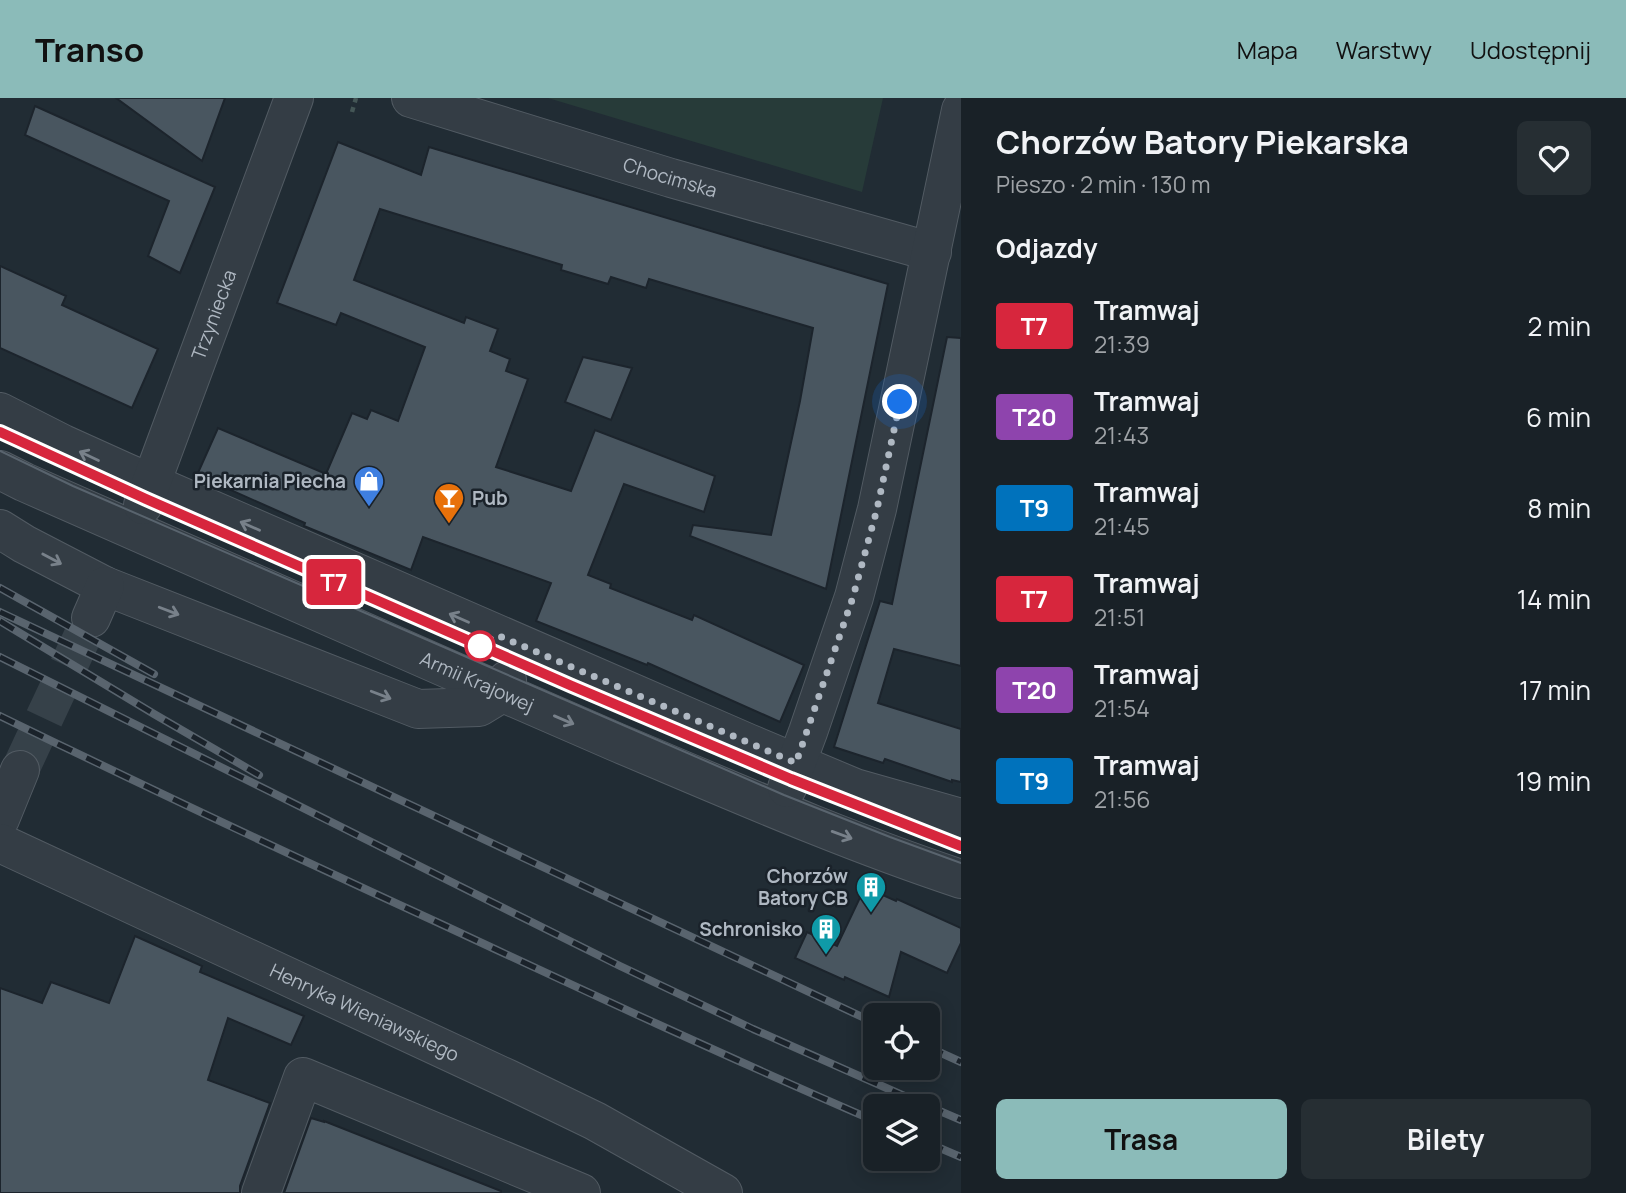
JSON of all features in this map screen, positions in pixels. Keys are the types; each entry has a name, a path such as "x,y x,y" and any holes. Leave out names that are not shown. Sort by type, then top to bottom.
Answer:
{"street":[{"name":"Trzyniecka","path":"133,530 294,98"},
{"name":"Chocimska","path":"411,98 671,178 932,252"},
{"path":"779,810 853,597 877,509 961,110"},
{"path":"0,412 63,444 521,646 855,788 961,817"},
{"name":"Armii Krajowej","path":"0,470 502,693 815,826 961,878"},
{"path":"0,529 24,544 98,602 418,709 479,707 502,693 521,646"},
{"path":"0,818 20,770"},
{"name":"Henryka Wieniawskiego","path":"0,843 521,1085 595,1121 723,1193"},
{"path":"261,1193 303,1077 581,1193"}],"path":[{"path":"352,112 356,98"}],"green space":[{"path":"548,98 883,98 862,192"}],"building":[{"path":"116,98 225,98 202,161"},
{"path":"35,106 215,187 180,273 148,256 169,201 25,135"},
{"path":"338,142 421,175 429,147 888,284 826,589 690,536 693,525 771,535 813,328 649,279 646,288 611,277 608,284 561,270 562,265 380,209 354,280 464,323 466,317 498,329 490,351 510,359 506,371 528,379 496,467 571,491 595,430 715,476 704,512 624,484 588,575 611,584 610,588 692,620 694,615 804,665 780,722 648,663 647,665 536,621 551,583 423,537 411,570 304,526 305,523 197,475 218,428 326,474 352,413 367,419 371,410 398,421 425,347 341,313 336,325 277,303"},
{"path":"0,266 66,296 62,305 158,349 132,408 0,348"},
{"path":"947,337 961,338 961,666 894,649 878,703 961,729 961,782 952,782 885,759 883,763 834,747 880,601 892,604"},
{"path":"583,357 632,368 611,420 565,402"},
{"path":"865,887 961,928 961,943 947,973 901,952 889,997 795,958 807,932 837,946"},
{"path":"135,936 202,966 200,972 304,1016 291,1045 228,1018 208,1080 270,1103 240,1186 240,1193 0,1193 0,988 42,1003 51,982 109,1003"},
{"path":"311,1118 324,1121 501,1193 284,1193"}],"tunnel":[{"path":"20,770 91,618"}],"tram line":[{"path":"0,432 572,686 791,779 961,846"},
{"name":"T7","path":"0,432 572,686 791,779 961,846"},
{"path":"0,451 73,486 784,795 961,863"}],"railway":[{"path":"0,588 154,674"},
{"path":"0,612 863,1017"},
{"path":"0,621 259,775"},
{"path":"0,657 620,966 900,1094"},
{"path":"0,716 549,974 863,1116"},
{"path":"940,1052 961,1062"},
{"path":"940,1111 961,1120"},
{"path":"940,1148 961,1157"}],"place":[{"name":"Piekarnia Piecha","path":"369,508"},
{"name":"Pub","path":"449,525"},
{"name":"Chorzów Batory CB","path":"871,914"},
{"name":"Schronisko","path":"826,956"}],"route":[{"path":"480,646 497,635 796,763 853,597 877,509 900,402"}]}
